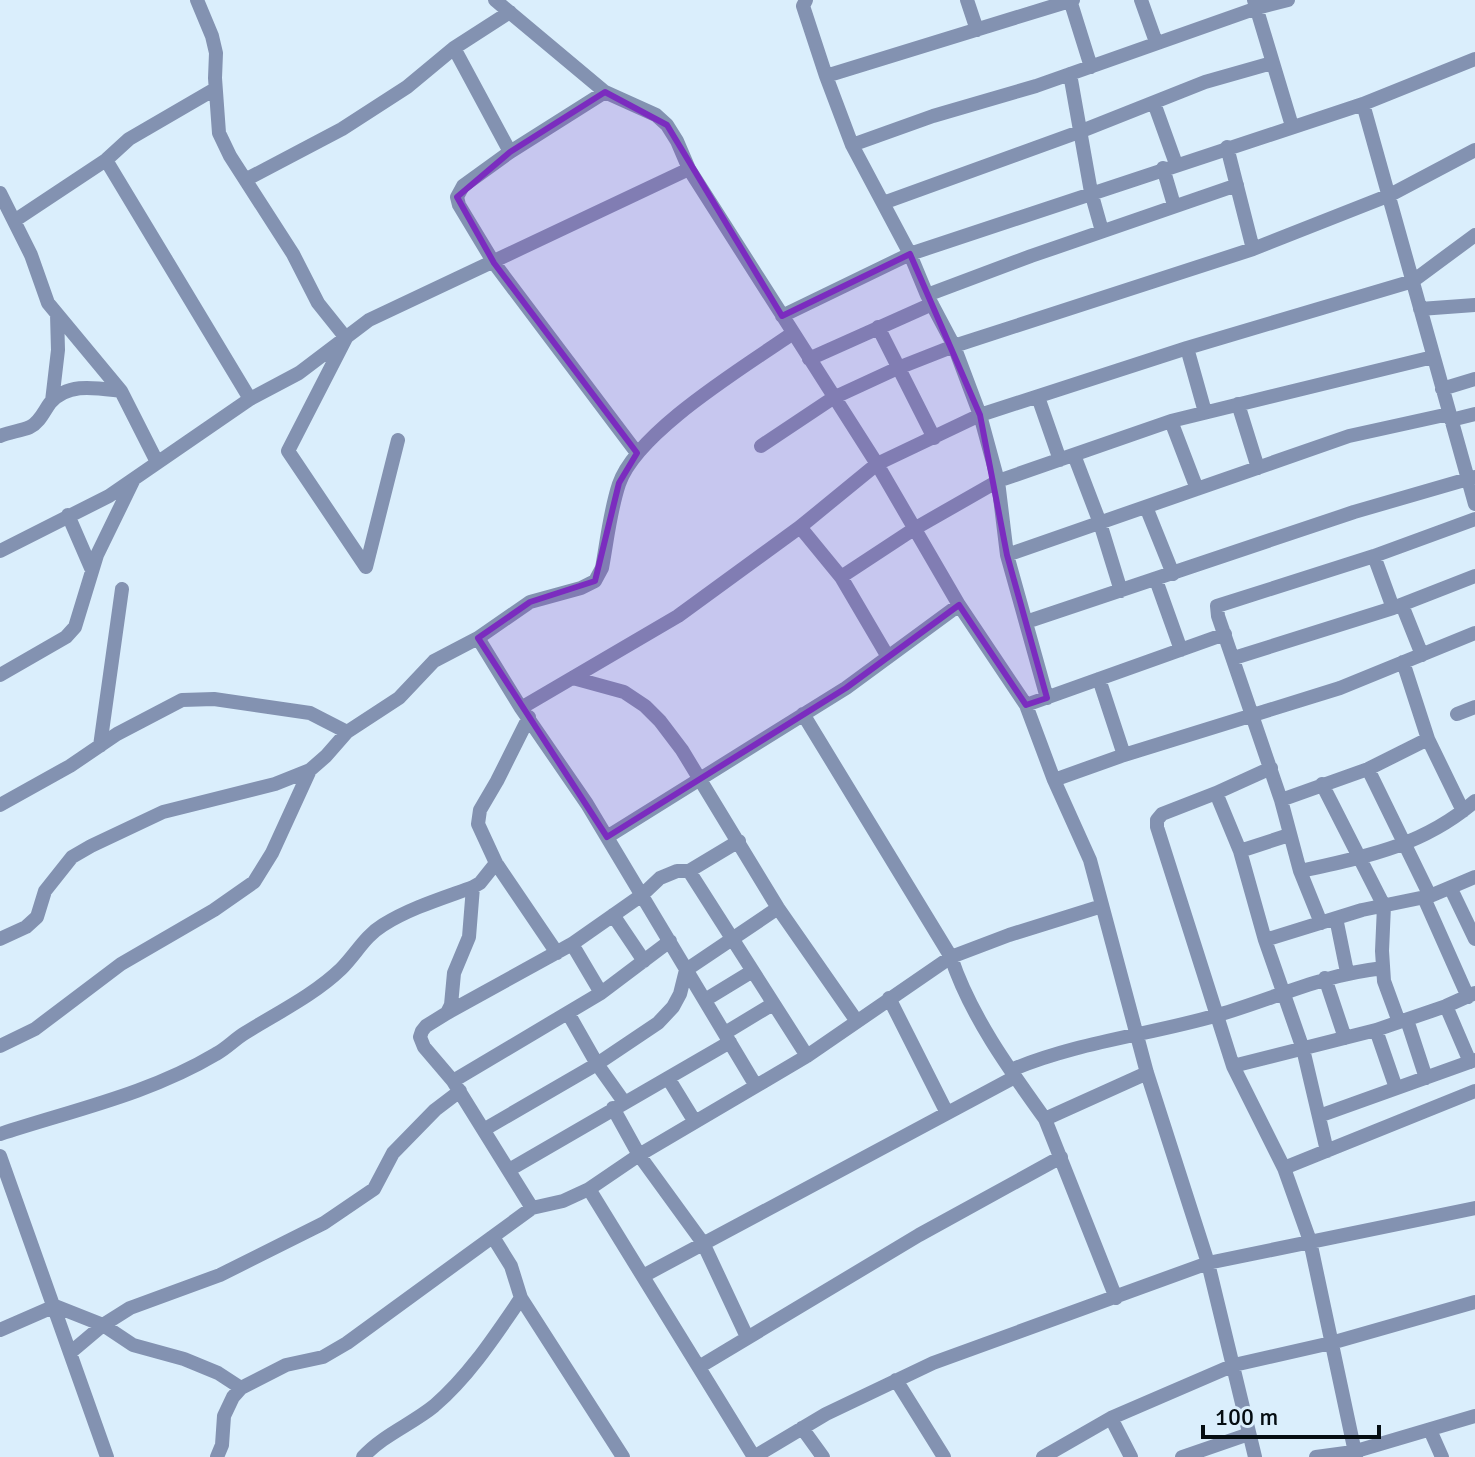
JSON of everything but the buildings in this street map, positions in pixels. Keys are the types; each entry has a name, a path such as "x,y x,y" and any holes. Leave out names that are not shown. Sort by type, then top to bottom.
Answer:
{"street":[{"path":"197,0 216,53 219,133 230,156 293,254 318,303 346,338"},
{"path":"495,0 605,92 656,115 667,125 689,169 877,464 959,605 1026,705 1054,780 1090,860 1147,1073 1208,1263 1255,1457"},
{"path":"806,0 803,6 852,145 954,346 980,415 998,481 1007,555 1047,698"},
{"path":"967,0 977,30"},
{"path":"826,76 1071,0 1091,67"},
{"path":"1141,0 1156,42"},
{"path":"852,145 933,116 1091,67 1256,4 1288,0"},
{"path":"1256,4 1292,126"},
{"path":"247,179 342,129 407,87 454,48 510,12"},
{"path":"454,48 510,152"},
{"path":"782,316 910,254 1363,104 1475,59"},
{"path":"883,203 1079,132 1221,76 1272,63"},
{"path":"1070,74 1091,192 1102,231"},
{"path":"14,221 106,160 129,139 215,89"},
{"path":"605,92 510,152 463,186 457,197 494,263 637,453"},
{"path":"1154,103 1170,166 1174,205"},
{"path":"1363,104 1450,417 1471,478 1475,504"},
{"path":"1227,147 1253,249"},
{"path":"761,446 833,398 898,368 954,346 1253,249 1390,195 1475,150"},
{"path":"106,160 250,399"},
{"path":"0,551 109,496 250,399 299,373 369,320 689,169"},
{"path":"809,359 929,299 1102,231 1237,185"},
{"path":"0,193 31,255 48,303 121,391 157,462"},
{"path":"557,953 496,863 478,824 478,816 525,713 573,678 678,616 800,527 877,464 980,415 1187,348 1413,281 1475,235"},
{"path":"1420,309 1475,305"},
{"path":"52,401 58,350 57,314"},
{"path":"878,327 934,438"},
{"path":"0,939 26,927 37,917 45,891 72,857 163,812 275,784 310,770 347,732 399,698 434,661 478,638 530,602 595,581 602,568 619,483 637,453 684,410 793,333"},
{"path":"346,338 288,451 366,567 398,440"},
{"path":"1187,348 1205,412"},
{"path":"841,577 914,529 998,481 1171,421 1433,357"},
{"path":"1442,389 1475,379"},
{"path":"0,436 30,426 65,391 82,388 121,391"},
{"path":"1038,397 1100,523 1121,591"},
{"path":"1238,404 1258,468"},
{"path":"1007,555 1349,436 1475,414"},
{"path":"1171,421 1197,489"},
{"path":"1026,622 1354,512 1471,478"},
{"path":"0,675 66,637 75,627 91,568 133,480"},
{"path":"1146,507 1173,574"},
{"path":"68,515 91,568"},
{"path":"1321,923 1300,871 1271,768 1217,606 1374,556 1475,519"},
{"path":"800,527 841,577 888,657"},
{"path":"1374,556 1422,655"},
{"path":"1234,658 1398,606 1475,576"},
{"path":"1156,580 1181,650"},
{"path":"100,746 122,589"},
{"path":"607,837 803,714 959,605"},
{"path":"1054,780 1340,688 1475,633"},
{"path":"1026,705 1225,634"},
{"path":"478,638 607,837 756,1086"},
{"path":"1300,871 1406,844 1451,822 1469,806 1428,739 1403,662"},
{"path":"573,678 624,692 645,706 682,750 778,908 856,1020"},
{"path":"1099,679 1124,755"},
{"path":"0,805 182,700 197,699 310,713 347,732"},
{"path":"1457,714 1475,707"},
{"path":"803,714 951,957 963,988 1013,1073 1045,1119 1116,1298"},
{"path":"1281,800 1368,769 1428,739"},
{"path":"1271,768 1162,814 1157,820 1157,827 1233,1066 1284,1168 1310,1241 1354,1454"},
{"path":"1233,1066 1376,1030 1472,995 1406,844 1368,769"},
{"path":"0,1046 35,1029 121,964 214,910 254,882 272,853 310,770"},
{"path":"1322,784 1384,906 1384,981 1426,1078"},
{"path":"1216,793 1240,851 1265,940 1303,1049 1327,1151"},
{"path":"1240,851 1289,835"},
{"path":"532,1208 485,1129 424,1047 420,1037 426,1026 572,944 642,895 660,878 669,873 689,871 739,841"},
{"path":"0,1134 172,1079 219,1053 325,981 343,967 354,951 381,926 473,887 496,863"},
{"path":"689,871 807,1056"},
{"path":"1265,940 1336,918 1427,897 1475,877"},
{"path":"447,1013 451,1005 454,973 469,937 473,887"},
{"path":"1451,889 1475,939"},
{"path":"217,1457 222,1445 224,1416 241,1388 286,1365 323,1357 347,1343 532,1208 563,1201 589,1189 639,1155 807,1056 951,957 1102,906"},
{"path":"485,1129 597,1064 658,1023 680,994 686,970 778,908"},
{"path":"613,915 644,961"},
{"path":"1336,918 1347,972"},
{"path":"71,1352 103,1325 130,1308 220,1275 324,1223 374,1189 393,1153 456,1086 601,993 670,941"},
{"path":"572,944 601,993"},
{"path":"643,1276 1053,1054 1218,1015 1347,972 1383,968"},
{"path":"705,1000 751,972"},
{"path":"1325,978 1345,1038"},
{"path":"889,998 946,1111"},
{"path":"509,1170 668,1078 773,1004"},
{"path":"1319,1116 1472,1061 1446,1006"},
{"path":"568,1013 618,1105 639,1155 703,1243 747,1337"},
{"path":"1376,1030 1396,1088"},
{"path":"1045,1119 1147,1073"},
{"path":"668,1078 695,1122"},
{"path":"1284,1168 1475,1091"},
{"path":"0,1156 5,1187 55,1306 107,1457"},
{"path":"699,1367 919,1235 1061,1157"},
{"path":"589,1189 754,1457 802,1428 933,1363 1208,1263 1475,1208"},
{"path":"493,1237 511,1266 521,1298 623,1457"},
{"path":"363,1457 433,1407 495,1337 521,1298"},
{"path":"1053,1455 1111,1418 1234,1365 1331,1343 1475,1302"},
{"path":"0,1330 55,1306 103,1325 133,1345 218,1373 241,1388"},
{"path":"896,1380 944,1457"},
{"path":"1316,1457 1354,1454 1475,1416"},
{"path":"1111,1418 1131,1457"},
{"path":"802,1428 823,1457"},
{"path":"1430,1430 1442,1457"},
{"path":"1182,1457 1249,1434"}],"highlighted area":[{"path":"605,92 667,125 782,316 910,254 980,415 1007,555 1047,698 1026,705 959,605 846,688 607,837 478,638 530,602 595,581 619,483 637,453 494,263 457,197 510,152"}]}
